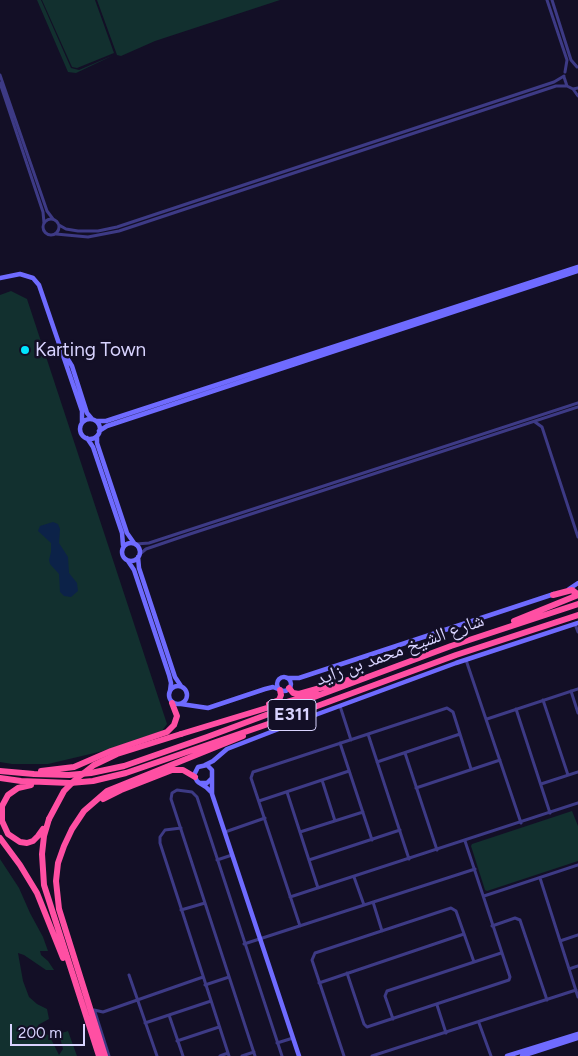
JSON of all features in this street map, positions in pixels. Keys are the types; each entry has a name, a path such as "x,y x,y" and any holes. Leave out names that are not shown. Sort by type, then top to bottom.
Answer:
{"highway":[{"path":"490,633 576,595 576,593 572,590 553,595"},
{"name":"شارع الشيخ محمد بن زايد","path":"0,770 58,775 113,769 172,750 363,678 578,604"},
{"name":"شارع الشيخ محمد بن زايد","path":"0,778 48,783 82,782 115,776 150,766 456,655 578,615"},
{"path":"290,687 293,693 299,694 341,681 363,678"},
{"path":"230,720 238,715 277,701 281,695 279,689"},
{"path":"48,783 25,786 14,790 4,802 1,814 3,825 8,834 17,841 23,843 36,839 49,819 59,798 69,786 94,765 117,754 315,693 334,690"},
{"path":"0,770 42,771 67,769 81,765 119,748 163,734 171,729 176,721 176,711 172,703"},
{"path":"105,1056 61,918 56,891 58,863 72,829 90,805 114,788 271,723"},
{"path":"72,829 97,803 121,790 176,770 186,771 195,777"},
{"path":"49,819 42,848 43,879 99,1056"},
{"path":"0,838 20,865 37,893 70,978 76,988"}],"street":[{"path":"547,0 566,60 564,81 567,86"},
{"path":"552,0 571,60 577,68"},
{"path":"0,75 47,213 59,225 66,229 78,231 108,229 554,82 570,68 577,68"},
{"path":"0,83 44,215 43,229 45,233 52,236 56,234 88,237 109,234 556,86 567,86 573,89 578,96"},
{"path":"573,89 578,88"},
{"path":"249,188 250,185 266,177"},
{"path":"44,223 53,219"},
{"path":"56,234 59,230 59,225"},
{"path":"87,438 91,438 105,426 116,422 578,267"},
{"path":"82,423 87,420 106,421 578,271"},
{"path":"0,278 20,274 29,276 36,281 41,289 82,412 80,430 93,447 122,533 122,556 134,570 170,675 169,698 172,703 206,708 273,687 284,691 299,678"},
{"path":"58,342 72,366 87,413 100,427 97,443 127,533 140,549 138,566 174,674 197,706"},
{"path":"128,561 134,561 148,548 578,403"},
{"path":"413,459 578,407"},
{"path":"545,418 542,426 578,535"},
{"path":"534,422 542,426"},
{"path":"123,545 127,543 149,543 250,513"},
{"path":"265,689 280,677 299,678 553,595 572,588 577,584"},
{"path":"299,1056 212,794 195,777 196,768 218,757 227,749 467,659 577,624 578,632"},
{"path":"467,659 521,822"},
{"path":"287,678 290,682 290,687"},
{"path":"277,680 276,685 279,689"},
{"path":"170,691 176,686 181,686"},
{"path":"487,719 578,689"},
{"path":"571,691 578,713"},
{"path":"182,704 188,694"},
{"path":"543,700 568,776"},
{"path":"340,706 351,740"},
{"path":"300,926 251,778 254,771 447,708 452,711 472,769"},
{"path":"516,709 550,813"},
{"path":"368,734 409,859"},
{"path":"377,762 460,734"},
{"path":"340,743 372,840"},
{"path":"404,753 437,850"},
{"path":"200,783 207,783 212,776 218,757"},
{"path":"416,788 500,760"},
{"path":"204,765 211,768 212,794"},
{"path":"259,801 349,771"},
{"path":"541,784 578,772"},
{"path":"322,780 335,821"},
{"path":"242,1056 254,1054 171,797 175,791 188,791 197,800 282,1056"},
{"path":"287,792 318,888"},
{"path":"290,897 466,841 577,803 578,809"},
{"path":"300,832 363,812"},
{"path":"224,832 264,818"},
{"path":"181,828 165,830 159,840 228,1055 220,1056"},
{"path":"309,860 400,830"},
{"path":"348,973 365,1026 368,1027 508,981 510,976 501,954 466,841"},
{"path":"217,860 232,855"},
{"path":"484,896 578,865"},
{"path":"244,944 474,869"},
{"path":"354,876 364,905"},
{"path":"540,878 578,997"},
{"path":"373,902 382,931"},
{"path":"181,910 205,903"},
{"path":"344,1056 312,960 315,953 451,908 456,911 474,962"},
{"path":"492,926 515,918 520,920 547,1000"},
{"path":"319,983 464,934"},
{"path":"560,941 578,935"},
{"path":"393,1019 385,996 387,991 501,954"},
{"path":"569,969 578,966"},
{"path":"129,976 157,1056"},
{"path":"94,1010 103,1012 202,977"},
{"path":"205,986 229,977"},
{"path":"80,979 98,1019 110,1056"},
{"path":"372,1056 479,1023 576,990"},
{"path":"145,1023 210,1001"},
{"path":"437,1005 446,1033"},
{"path":"98,1019 103,1012"},
{"path":"168,1015 182,1056"},
{"path":"479,1023 490,1056"},
{"path":"177,1041 219,1027"},
{"path":"508,1056 578,1034"},
{"path":"277,1043 293,1038"},
{"path":"522,1056 534,1054 578,1038"}],"green space":[{"path":"37,0 41,0 71,68 79,70 114,55 76,73 68,72"},
{"path":"42,0 95,0 114,53 77,68 72,67"},
{"path":"97,0 280,0 155,41 121,56 117,55"},
{"path":"11,291 27,299 167,724 162,731 103,751 48,764 0,762 0,295"},
{"path":"572,811 578,826 578,861 487,891 485,890 471,846 472,844"},
{"path":"0,859 19,888 43,937 48,951 40,951 41,955 54,970 46,970 18,953 23,981 29,997 47,1009 49,1019 38,1025 42,1033 49,1035 59,1055 63,1049 59,1034 68,1031 77,1056 0,1056"}],"water":[{"path":"53,522 58,524 60,529 59,543 68,557 69,573 77,583 78,591 71,597 64,596 60,592 59,574 50,564 49,560 51,543 38,531 40,526"}],"place":[{"name":"Karting Town","path":"25,350"}]}
